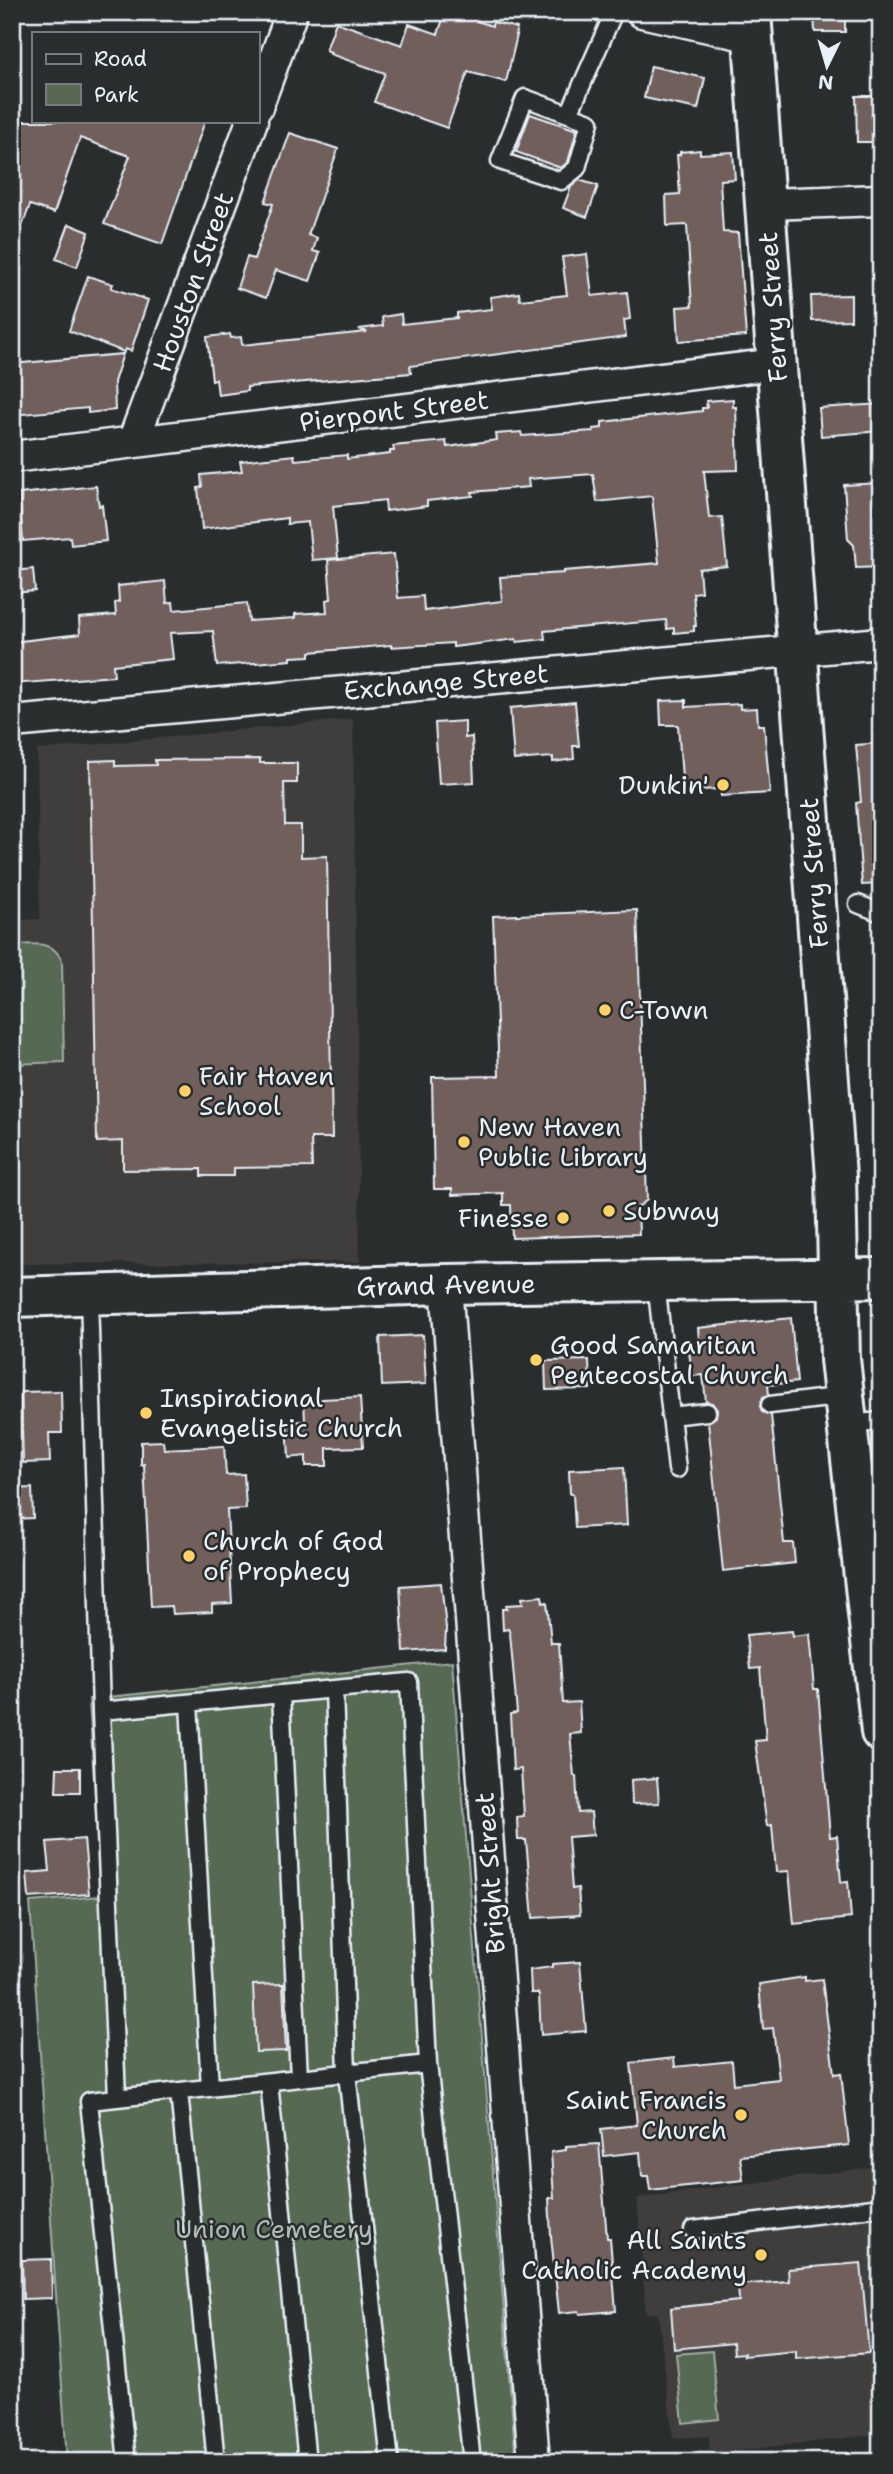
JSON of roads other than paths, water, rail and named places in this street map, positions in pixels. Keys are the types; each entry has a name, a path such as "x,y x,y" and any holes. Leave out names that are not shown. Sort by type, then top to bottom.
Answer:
{"main road":[{"name":"Ferry Street","path":"752,25 835,1177 840,1359 857,1413 870,1542 880,1711"},
{"name":"Grand Avenue","path":"12,1297 446,1284 881,1278"}],"street":[{"path":"259,102 292,12"},
{"path":"642,12 752,25"},
{"name":"Houston Street","path":"133,442 252,122"},
{"path":"767,204 881,200"},
{"name":"Pierpont Street","path":"12,457 776,365"},
{"name":"Exchange Street","path":"12,722 881,643"},
{"name":"Bright Street","path":"446,1284 534,2462"}],"lane":[{"path":"569,114 614,12"},
{"path":"525,98 569,114 590,122 577,168 561,181 500,161 525,98"},
{"path":"858,904 881,913"},
{"path":"656,1282 677,1469"},
{"path":"89,1295 101,1711 117,2098"},
{"path":"770,1405 857,1413"},
{"path":"670,1416 707,1412"},
{"path":"101,1711 410,1682 428,2064 472,2462"},
{"path":"334,1689 347,2073 390,2462"},
{"path":"281,1694 299,2078"},
{"path":"189,1703 210,2088"},
{"path":"127,2462 89,2101 428,2064"},
{"path":"269,2082 307,2462"},
{"path":"179,2092 216,2462"},
{"path":"693,2230 881,2207"}],"place":[{"name":"Dunkin'","path":"723,785"},
{"name":"C-Town","path":"605,1010"},
{"name":"Fair Haven School","path":"185,1091"},
{"name":"New Haven Public Library","path":"464,1142"},
{"name":"Subway","path":"609,1211"},
{"name":"Finesse","path":"563,1218"},
{"name":"Good Samaritan Pentecostal Church","path":"536,1360"},
{"name":"Inspirational Evangelistic Church","path":"146,1413"},
{"name":"Church of God of Prophecy","path":"189,1556"},
{"name":"Saint Francis Church","path":"741,2115"},
{"name":"All Saints Catholic Academy","path":"761,2255"}],"park label":[{"name":"Union Cemetery","path":"274,2229"}]}
